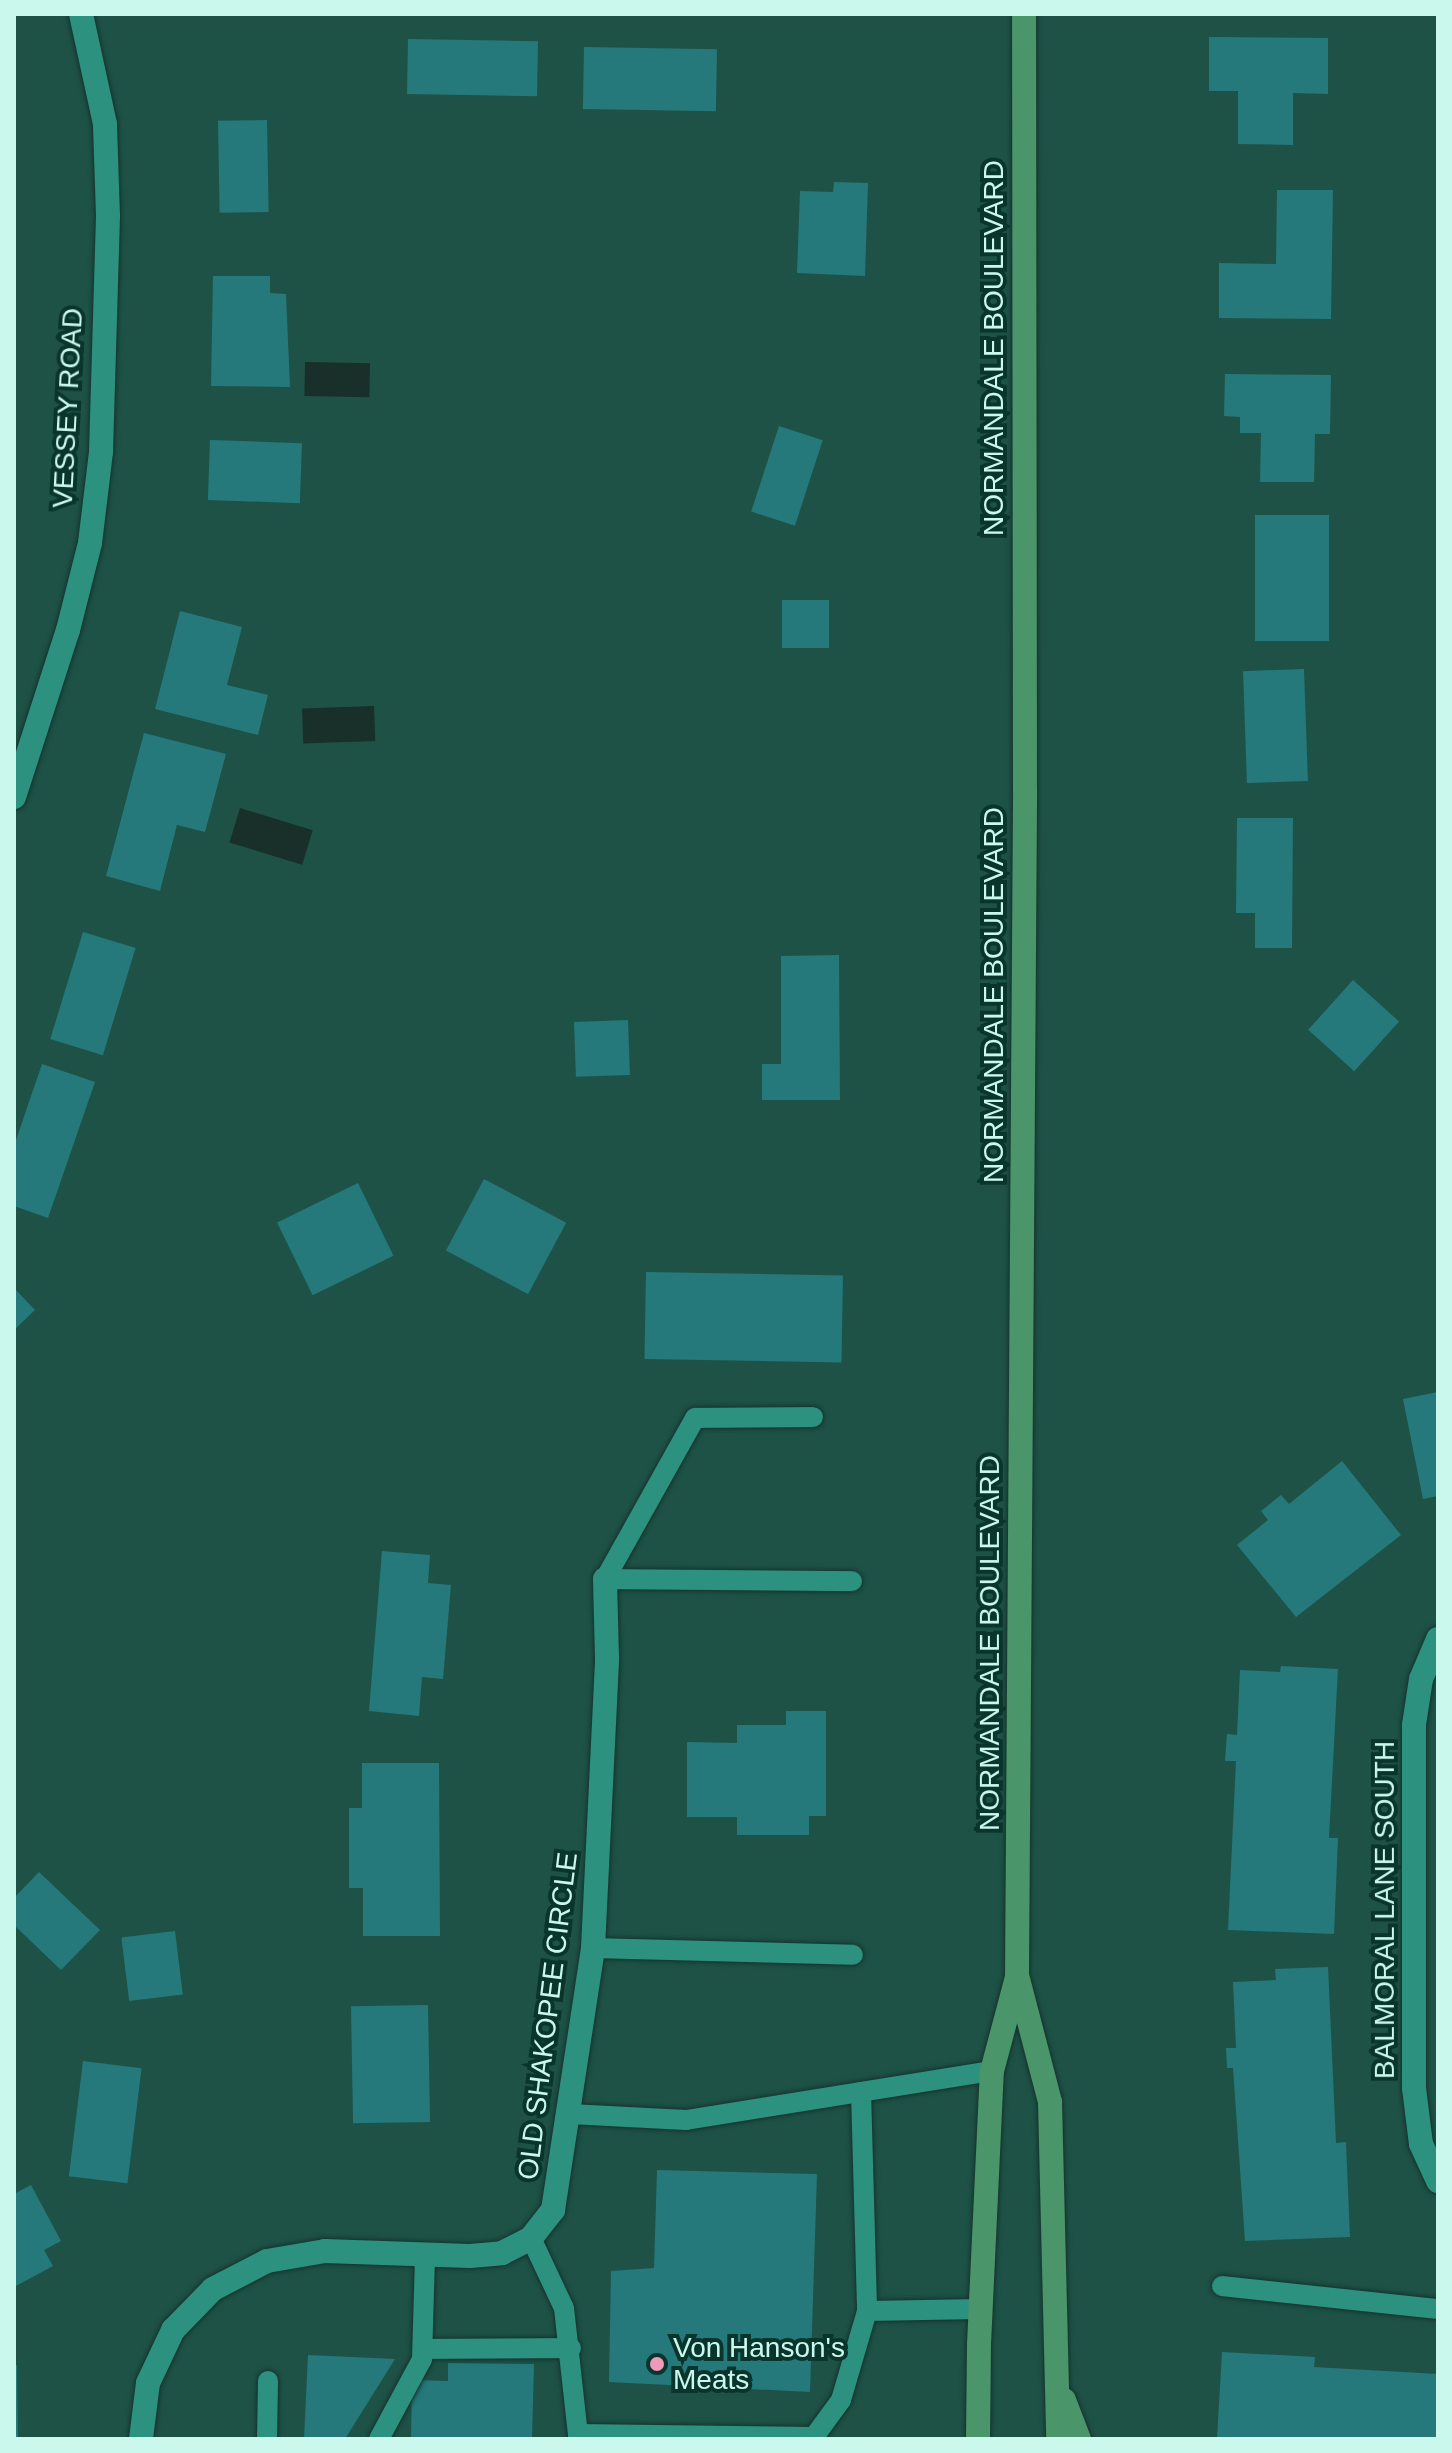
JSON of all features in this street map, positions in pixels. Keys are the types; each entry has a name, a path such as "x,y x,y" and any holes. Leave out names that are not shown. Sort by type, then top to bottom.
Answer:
{"main road":[{"name":"NORMANDALE BOULEVARD","path":"977,2438 992,2071 1017,1977 1025,806 1024,14"},
{"name":"NORMANDALE BOULEVARD","path":"1017,1977 1050,2102 1058,2439"},
{"path":"1057,2383 1079,2439"}],"street":[{"name":"VESSEY ROAD","path":"14,797 21,750 68,630 90,543 101,452 108,216 105,124 81,14"},
{"name":"OLD SHAKOPEE CIRCLE","path":"531,2238 553,2210 593,1948 607,1657 605,1579"},
{"name":"BALMORAL LANE SOUTH","path":"1438,1639 1421,1679 1414,1725 1414,2088 1421,2144 1438,2181"},
{"path":"141,2439 148,2383 173,2330 213,2289 267,2261 325,2251 425,2255 502,2253 531,2238"}],"lane":[{"path":"813,1417 695,1418 605,1579 852,1581"},
{"path":"593,1948 853,1955"},
{"path":"570,2114 686,2120 992,2071"},
{"path":"531,2238 564,2308 571,2348 578,2436 814,2437 841,2400 867,2311 861,2092"},
{"path":"379,2439 422,2359 425,2255"},
{"path":"1222,2286 1438,2309"},
{"path":"867,2311 981,2309"},
{"path":"423,2349 571,2348"},
{"path":"267,2439 268,2381"}],"water":[{"path":"305,362 370,363 369,397 304,396"},
{"path":"374,706 375,741 303,743 302,709"},
{"path":"240,808 313,830 302,865 229,842"}],"building":[{"path":"1209,37 1328,38 1328,94 1293,93 1293,145 1238,144 1238,91 1209,91"},
{"path":"408,39 538,41 537,96 407,94"},
{"path":"584,47 717,49 716,111 583,109"},
{"path":"267,120 269,212 220,213 218,121"},
{"path":"834,182 868,183 865,276 797,273 800,191 833,192"},
{"path":"1277,190 1333,190 1331,319 1219,318 1219,263 1276,264"},
{"path":"213,276 270,276 270,293 286,294 290,387 211,386"},
{"path":"1225,374 1331,375 1330,434 1315,434 1314,482 1260,482 1261,433 1240,433 1240,417 1224,416"},
{"path":"779,426 823,440 795,526 751,512"},
{"path":"210,440 302,443 300,503 208,500"},
{"path":"1255,515 1329,515 1329,641 1255,641"},
{"path":"782,600 829,600 829,648 782,648"},
{"path":"180,611 242,627 227,685 268,695 258,735 155,709"},
{"path":"1304,669 1308,781 1247,783 1243,671"},
{"path":"144,733 226,754 205,832 177,825 160,891 106,876"},
{"path":"1237,818 1293,818 1292,948 1255,948 1255,913 1236,913"},
{"path":"83,932 136,948 103,1055 50,1039"},
{"path":"839,955 840,1100 762,1100 762,1064 781,1064 781,956"},
{"path":"1353,980 1399,1021 1354,1071 1308,1030"},
{"path":"628,1020 630,1075 576,1077 574,1022"},
{"path":"42,1064 95,1082 48,1218 14,1206 14,1146"},
{"path":"484,1179 566,1223 528,1294 446,1251"},
{"path":"358,1183 394,1256 313,1295 277,1222"},
{"path":"646,1272 843,1275 841,1362 644,1359"},
{"path":"14,1288 35,1310 14,1330"},
{"path":"1438,1392 1438,1496 1423,1499 1403,1399"},
{"path":"1342,1461 1401,1535 1296,1617 1237,1545 1268,1520 1261,1511 1281,1495 1289,1504"},
{"path":"382,1551 430,1555 428,1583 451,1585 443,1679 422,1677 419,1716 369,1711"},
{"path":"1281,1666 1338,1669 1329,1838 1338,1838 1334,1934 1228,1930 1236,1761 1225,1761 1227,1734 1237,1735 1240,1670 1280,1672"},
{"path":"786,1711 826,1711 826,1816 809,1816 809,1835 737,1835 737,1817 687,1817 687,1742 737,1743 737,1725 786,1725"},
{"path":"362,1763 439,1763 440,1936 363,1936 363,1888 349,1888 349,1808 362,1808"},
{"path":"39,1872 100,1930 61,1970 14,1925 14,1898"},
{"path":"175,1931 183,1995 129,2001 121,1938"},
{"path":"1328,1967 1336,2143 1346,2142 1350,2237 1245,2241 1233,2068 1227,2068 1226,2048 1236,2048 1233,1982 1276,1980 1275,1969"},
{"path":"428,2005 430,2122 353,2123 351,2006"},
{"path":"83,2061 142,2068 127,2183 69,2176"},
{"path":"657,2170 817,2174 810,2392 609,2382 611,2271 654,2268"},
{"path":"31,2185 61,2241 44,2250 53,2266 14,2287 14,2194"},
{"path":"1222,2352 1315,2357 1314,2367 1438,2374 1438,2439 1217,2439"},
{"path":"308,2355 395,2359 345,2439 304,2439"},
{"path":"448,2363 534,2364 532,2439 411,2439 412,2380 448,2381"},
{"path":"14,2365 17,2365 18,2439 14,2439"}],"place":[{"name":"Von Hanson's Meats","path":"657,2364"}]}
